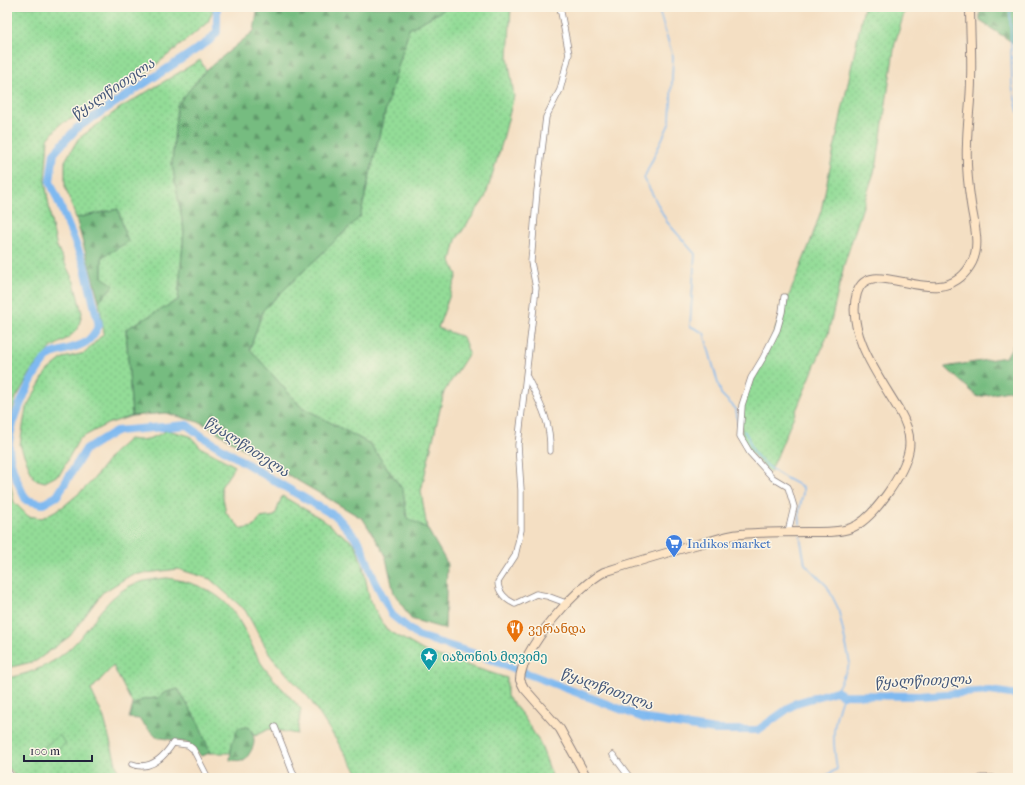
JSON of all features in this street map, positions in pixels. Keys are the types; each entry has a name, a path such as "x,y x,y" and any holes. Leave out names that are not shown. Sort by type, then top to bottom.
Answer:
{"main road":[{"path":"587,778 560,729 522,685 520,677 529,655 542,632 566,603 593,577 604,572 694,545 739,534 828,532 842,531 853,528 866,519 887,494 904,466 909,448 908,430 903,417 863,349 857,328 855,304 859,288 867,280 875,278 933,287 950,285 958,280 969,268 975,257 977,246 971,202 967,149 972,80 970,7"}],"street":[{"path":"560,7 569,54 560,90 546,117 531,262 536,288 518,445 521,490 520,539 512,563 500,579 498,586 504,596 515,604 536,594 547,596 566,603"},
{"path":"784,297 777,330 751,378 742,405 740,436 750,453 773,478 784,483 788,487 794,507 788,532"},
{"path":"527,377 548,423 551,435 550,451"},
{"path":"275,727 296,778"},
{"path":"132,764 141,768 148,766 162,758 173,743 188,744 193,749 208,778"},
{"path":"613,756 630,778"},
{"path":"7,770 12,778"},
{"path":"981,778 993,778"}],"green space":[{"path":"7,7 214,7 208,22 141,77 89,111 60,124 48,139 45,180 52,226 57,247 74,282 82,313 78,329 68,338 52,347 34,367 16,398 7,429"},
{"path":"258,7 449,7 409,29 383,119 360,217 263,310 250,349 300,406 370,444 403,490 407,518 427,528 447,563 445,629 411,619 394,593 385,554 363,519 202,423 166,413 132,416 126,329 178,300 184,231 172,164 177,105 206,70 254,31"},
{"path":"449,7 511,7 508,57 514,96 502,143 485,198 456,240 451,261 457,275 438,328 463,337 469,353 444,392 421,491 427,528 406,518 403,490 370,444 300,406 250,349 263,310 360,217 383,119 409,29"},
{"path":"864,7 906,7 895,43 877,163 844,265 828,334 770,473 751,453 742,438 741,406 769,346 810,243 821,211"},
{"path":"980,7 1018,7 1018,46 980,21"},
{"path":"200,60 206,70 177,105 172,164 184,231 178,300 126,329 132,416 107,424 79,439 60,474 45,482 34,479 20,445 26,408 47,371 63,358 85,353 104,333 99,301 114,285 102,278 102,257 118,209 76,218 65,186 65,161 78,139 120,108"},
{"path":"118,209 128,242 102,257 102,277 114,285 99,301 76,218"},
{"path":"1018,337 1018,389 978,397 945,367 1006,357"},
{"path":"167,430 190,436 200,447 235,466 221,487 226,513 242,529 253,527 260,518 275,516 282,496 320,518 355,544 363,566 370,601 386,629 426,652 507,678 507,696 524,717 540,743 553,778 361,778 309,698 272,658 245,610 210,579 178,569 131,575 102,593 70,636 36,661 7,668 7,466 14,502 28,516 42,518 64,506 83,490 93,480 113,453 129,439 149,439"},
{"path":"167,578 188,582 206,590 215,595 231,608 265,669 301,709 297,734 269,729 255,736 249,727 232,744 231,753 210,753 199,724 178,689 164,693 158,698 144,699 133,705 113,666 91,690 104,718 119,775 115,778 16,778 7,765 7,678 39,669 58,658 75,644 107,603 119,592 141,582"},
{"path":"178,689 199,724 210,753 201,756 189,743 156,737 139,719 129,718 133,705 144,699 158,698 164,693"},
{"path":"249,727 254,740 254,744 250,752 244,761 230,760 232,744 238,728"},
{"path":"59,735 66,743 50,756 43,748"}],"waterway":[{"name":"წყალწითელა","path":"217,7 217,32 209,41 77,128 54,153 50,181 84,264 99,325 92,337 84,343 54,353 43,362 36,372 17,411 10,436 9,453 17,481 26,500 43,504 57,496 86,449 116,431 187,425 203,437 273,480 337,517 360,543 374,579 392,615 418,636 479,655 646,719 715,730 758,730 796,703 836,691 843,695 919,696 990,691 1018,695"},
{"path":"658,7 673,57 670,122 644,178 667,222 695,254 690,326 704,333 721,394 736,409 738,425"},
{"path":"1010,7 1012,86 1018,112"},
{"path":"744,431 753,451 765,464 777,473 803,487 799,511 800,524"},
{"path":"800,536 805,564 827,586 838,608 850,663 836,691"},
{"path":"823,778 837,769 834,748 834,731 843,695"}],"place":[{"name":"Indikos market","path":"674,558"},
{"name":"ვერანდა","path":"515,643"},
{"name":"იაზონის მღვიმე","path":"429,671"}]}
